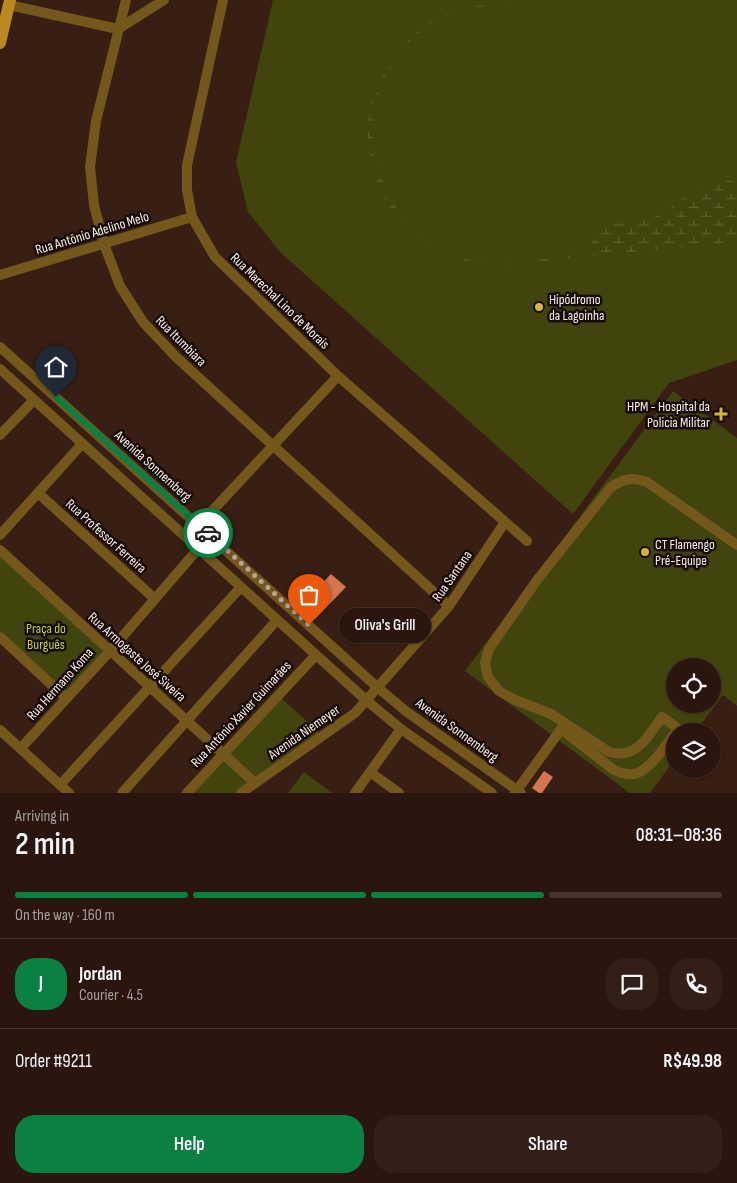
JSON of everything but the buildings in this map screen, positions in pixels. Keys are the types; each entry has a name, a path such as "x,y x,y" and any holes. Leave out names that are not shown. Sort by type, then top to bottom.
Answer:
{"main road":[{"path":"0,43 10,3"}],"street":[{"name":"Rua Itumbiara","path":"126,0 96,121 90,167 94,205 104,244 120,286 143,322 176,357 450,606"},
{"path":"10,3 118,29 164,0"},
{"name":"Rua Marechal Lino de Morais","path":"223,0 187,165 187,190 192,218 215,257 338,376 527,541"},
{"name":"Rua Antônio Adelino Melo","path":"0,275 192,218"},
{"name":"Avenida Sonnemberg","path":"0,347 377,687 407,712 517,792"},
{"path":"0,369 366,700 401,729 492,793"},
{"path":"199,525 338,376"},
{"path":"0,435 34,400"},
{"path":"0,535 82,444"},
{"path":"666,744 647,768 635,774 624,774 614,770 560,729 552,714 513,699 500,691 488,677 485,663 489,649 537,580 611,486 622,480 636,478 647,482 737,545"},
{"name":"Rua Professor Ferreira","path":"38,493 155,600"},
{"name":"Rua Santana","path":"377,687 450,606 506,522"},
{"name":"Rua Hermano Koma","path":"21,748 110,651 198,549"},
{"name":"Rua Armogaste José Siveira","path":"0,550 255,783"},
{"path":"60,785 241,587"},
{"path":"122,793 277,620"},
{"path":"0,637 66,698"},
{"name":"Rua Antônio Xavier Guimarães","path":"187,793 316,655"},
{"name":"Avenida Niemeyer","path":"241,793 343,723 355,713 377,687"},
{"path":"560,729 619,755 632,752 642,744 662,716 671,723"},
{"path":"355,793 401,729"},
{"path":"517,792 560,729"},
{"path":"0,730 69,793"},
{"path":"370,772 398,793"}],"green space":[{"name":"Hipódromo da Lagoinha","path":"273,0 737,0 737,360 669,383 573,514 281,253 248,212 236,162"},
{"path":"547,0 476,7 449,15 436,21 418,34 393,63 379,91 373,121 374,150 381,179 394,205 413,228 437,247 466,259 480,262 510,263 587,253 596,236 605,226 663,215 687,194 727,180 737,182 737,242 489,265 469,262 450,256 426,243 405,225 388,204 377,181 370,155 368,128 372,102 386,68 397,52 417,32 433,22 445,16 481,5"},
{"name":"CT Flamengo Pré-Equipe","path":"673,391 737,438 737,706 723,695 721,698 721,658 666,658 666,713 710,713 702,723 666,723 666,771 650,793 630,793 465,671"},
{"name":"Praça do Burguês","path":"0,550 110,651 66,698 0,637"},
{"path":"278,695 323,736 241,793 187,793"},
{"path":"304,772 332,793 288,793"}],"way so far":[{"path":"208,533 309,625"}],"place":[{"name":"Hipódromo da Lagoinha","path":"539,307"},
{"name":"HPM - Hospital da Policia Militar","path":"721,414"},
{"name":"CT Flamengo Pré-Equipe","path":"645,552"},
{"name":"Oliva's Grill","path":"309,625"}],"route":[{"path":"56,397 208,533"}]}
